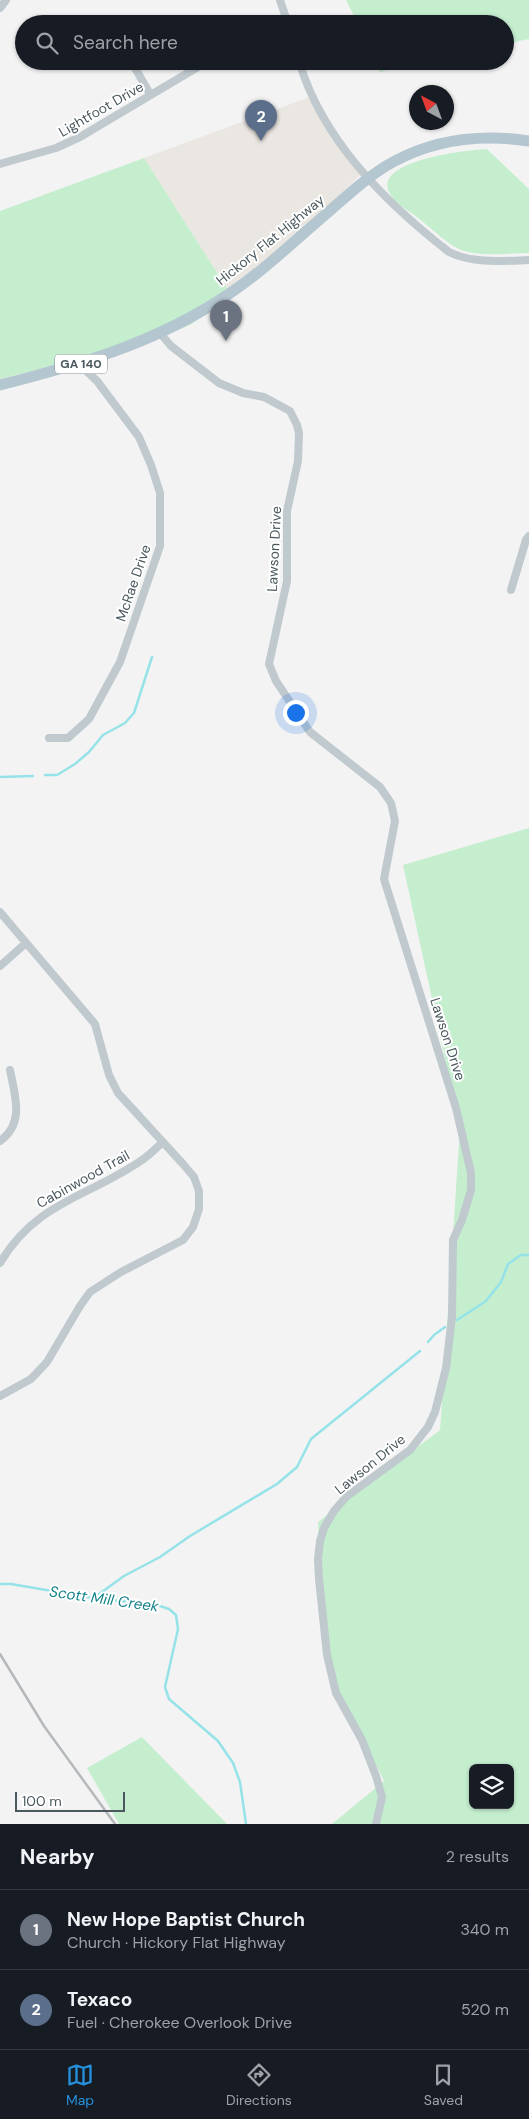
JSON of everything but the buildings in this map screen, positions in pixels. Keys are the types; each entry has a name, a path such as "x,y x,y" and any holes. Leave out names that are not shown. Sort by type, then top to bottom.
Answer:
{"main road":[{"name":"Hickory Flat Highway","path":"0,385 79,364 160,334 217,302 368,179 393,162 421,150 446,143 493,136 529,140"}],"street":[{"path":"0,8 6,0"},
{"path":"280,0 285,15"},
{"path":"135,70 150,94"},
{"name":"Lightfoot Drive","path":"0,164 56,148 80,137 192,70"},
{"path":"302,70 306,85 318,109 368,179 399,211 449,252 458,256 469,260 529,260"},
{"name":"Lawson Drive","path":"160,334 171,346 219,383 264,398 290,411 298,425 300,433 298,461 287,511 287,581 269,664 276,681 310,732 380,787 391,803 395,821 384,879 456,1108 471,1173 471,1190 462,1220 453,1240 452,1317 446,1368 435,1412 428,1426 410,1450 346,1497 334,1511 324,1528 320,1541 319,1579 327,1655 336,1693 362,1740 376,1776 382,1797 376,1824"},
{"name":"McRae Drive","path":"49,738 68,738 88,719 120,662 160,546 160,493 139,437 97,381 79,364"},
{"path":"512,590 526,540 529,536"},
{"path":"0,912 95,1024 109,1075 118,1093 194,1177 199,1191 199,1209 193,1227 183,1240 121,1272 90,1292 47,1362 31,1379 0,1396"},
{"path":"0,966 26,943"},
{"path":"0,1141 13,1127 17,1117 10,1070"},
{"name":"Cabinwood Trail","path":"0,1263 27,1227 51,1208 123,1172 143,1159 163,1142"}],"shaded area":[{"path":"315,95 361,174 277,257 230,293 144,158"}],"green space":[{"path":"346,0 529,0 529,39 514,42 514,15 354,15"},
{"path":"487,149 529,189 529,253 480,254 458,249 394,200 389,192 388,181 395,172 408,165 444,155"},
{"path":"144,158 230,293 192,324 155,340 0,379 0,211"},
{"path":"529,828 529,1824 332,1824 384,1781 325,1662 318,1522 440,1430 460,1128 403,865"},
{"path":"142,1737 227,1824 119,1824 87,1768"}],"waterway":[{"path":"45,775 57,775 75,764 89,752 103,735 125,723 134,713 152,657"},
{"path":"0,777 33,776"},
{"path":"457,1320 486,1301 501,1282 508,1264 521,1255 529,1255"},
{"path":"428,1342 445,1327"},
{"path":"95,1597 124,1576 160,1557 190,1536 277,1484 297,1467 311,1439 420,1351"},
{"name":"Scott Mill Creek","path":"0,1584 11,1584 93,1598 157,1605 169,1609 176,1615 178,1629 165,1687 169,1699 218,1741 233,1763 240,1782 246,1824"}],"railway":[{"path":"0,1654 44,1726 115,1824"}],"place":[{"name":"Texaco","path":"261,141"},
{"name":"New Hope Baptist Church","path":"226,341"}]}
